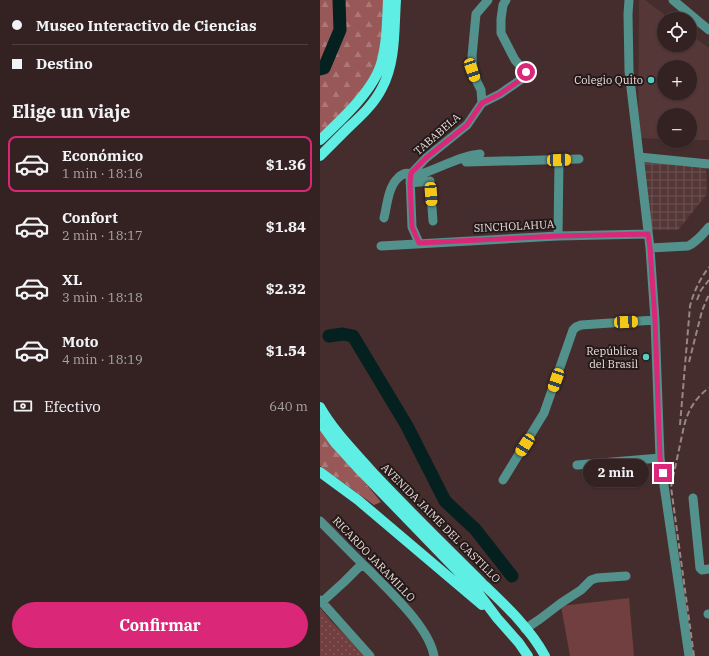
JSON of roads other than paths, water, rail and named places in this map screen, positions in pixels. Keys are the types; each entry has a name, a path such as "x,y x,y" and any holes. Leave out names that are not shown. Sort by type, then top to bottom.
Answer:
{"main road":[{"path":"320,140 352,109 375,79 381,65 385,45 388,0"},
{"path":"320,156 373,103 382,88 393,52 396,0"},
{"name":"AVENIDA JAIME DEL CASTILLO","path":"320,407 333,427 348,445 399,501 498,598 537,643 545,656"},
{"name":"AVENIDA JAIME DEL CASTILLO","path":"320,422 336,444 357,468 476,590 528,656"},
{"path":"320,472 358,500 498,618"}],"street":[{"path":"488,0 476,14 472,56 472,70 481,90 482,103 500,94 527,74 514,60 501,33 501,18 503,6 506,0"},
{"path":"629,0 629,71 650,248 655,320 660,458 689,656"},
{"path":"672,0 709,30"},
{"name":"TABABELA","path":"411,173 426,158 467,125 482,103"},
{"path":"384,218 391,186 403,173 419,174 463,157 480,154"},
{"path":"639,157 709,164"},
{"path":"466,162 579,159"},
{"path":"558,236 559,160"},
{"path":"411,173 412,227 419,243"},
{"path":"410,183 430,181 433,221"},
{"path":"650,248 688,246 700,237 709,227"},
{"name":"SINCHOLAHUA","path":"381,246 558,236 648,234"},
{"path":"503,480 544,413 573,330 581,325 655,320"},
{"path":"576,465 660,458"},
{"path":"693,498 700,568 702,570 709,569"},
{"name":"RICARDO JARAMILLO","path":"320,521 405,606 425,634 434,656"},
{"path":"362,564 344,582 321,601 370,656"},
{"path":"525,629 581,590 591,580 597,578 626,576"}],"waterway":[{"path":"320,69 324,68 340,30 339,0"},
{"path":"329,336 343,334 353,336 407,426 445,501 475,529 512,576"}],"railway":[{"path":"680,425 690,306 693,295 709,267"},
{"path":"697,300 701,290 709,280"},
{"path":"689,362 702,311 709,294"},
{"path":"694,656 671,487 684,426 688,415 696,400 709,388"}],"place":[{"name":"Colegio Quito","path":"651,80"},
{"name":"República del Brasil","path":"646,357"}]}
